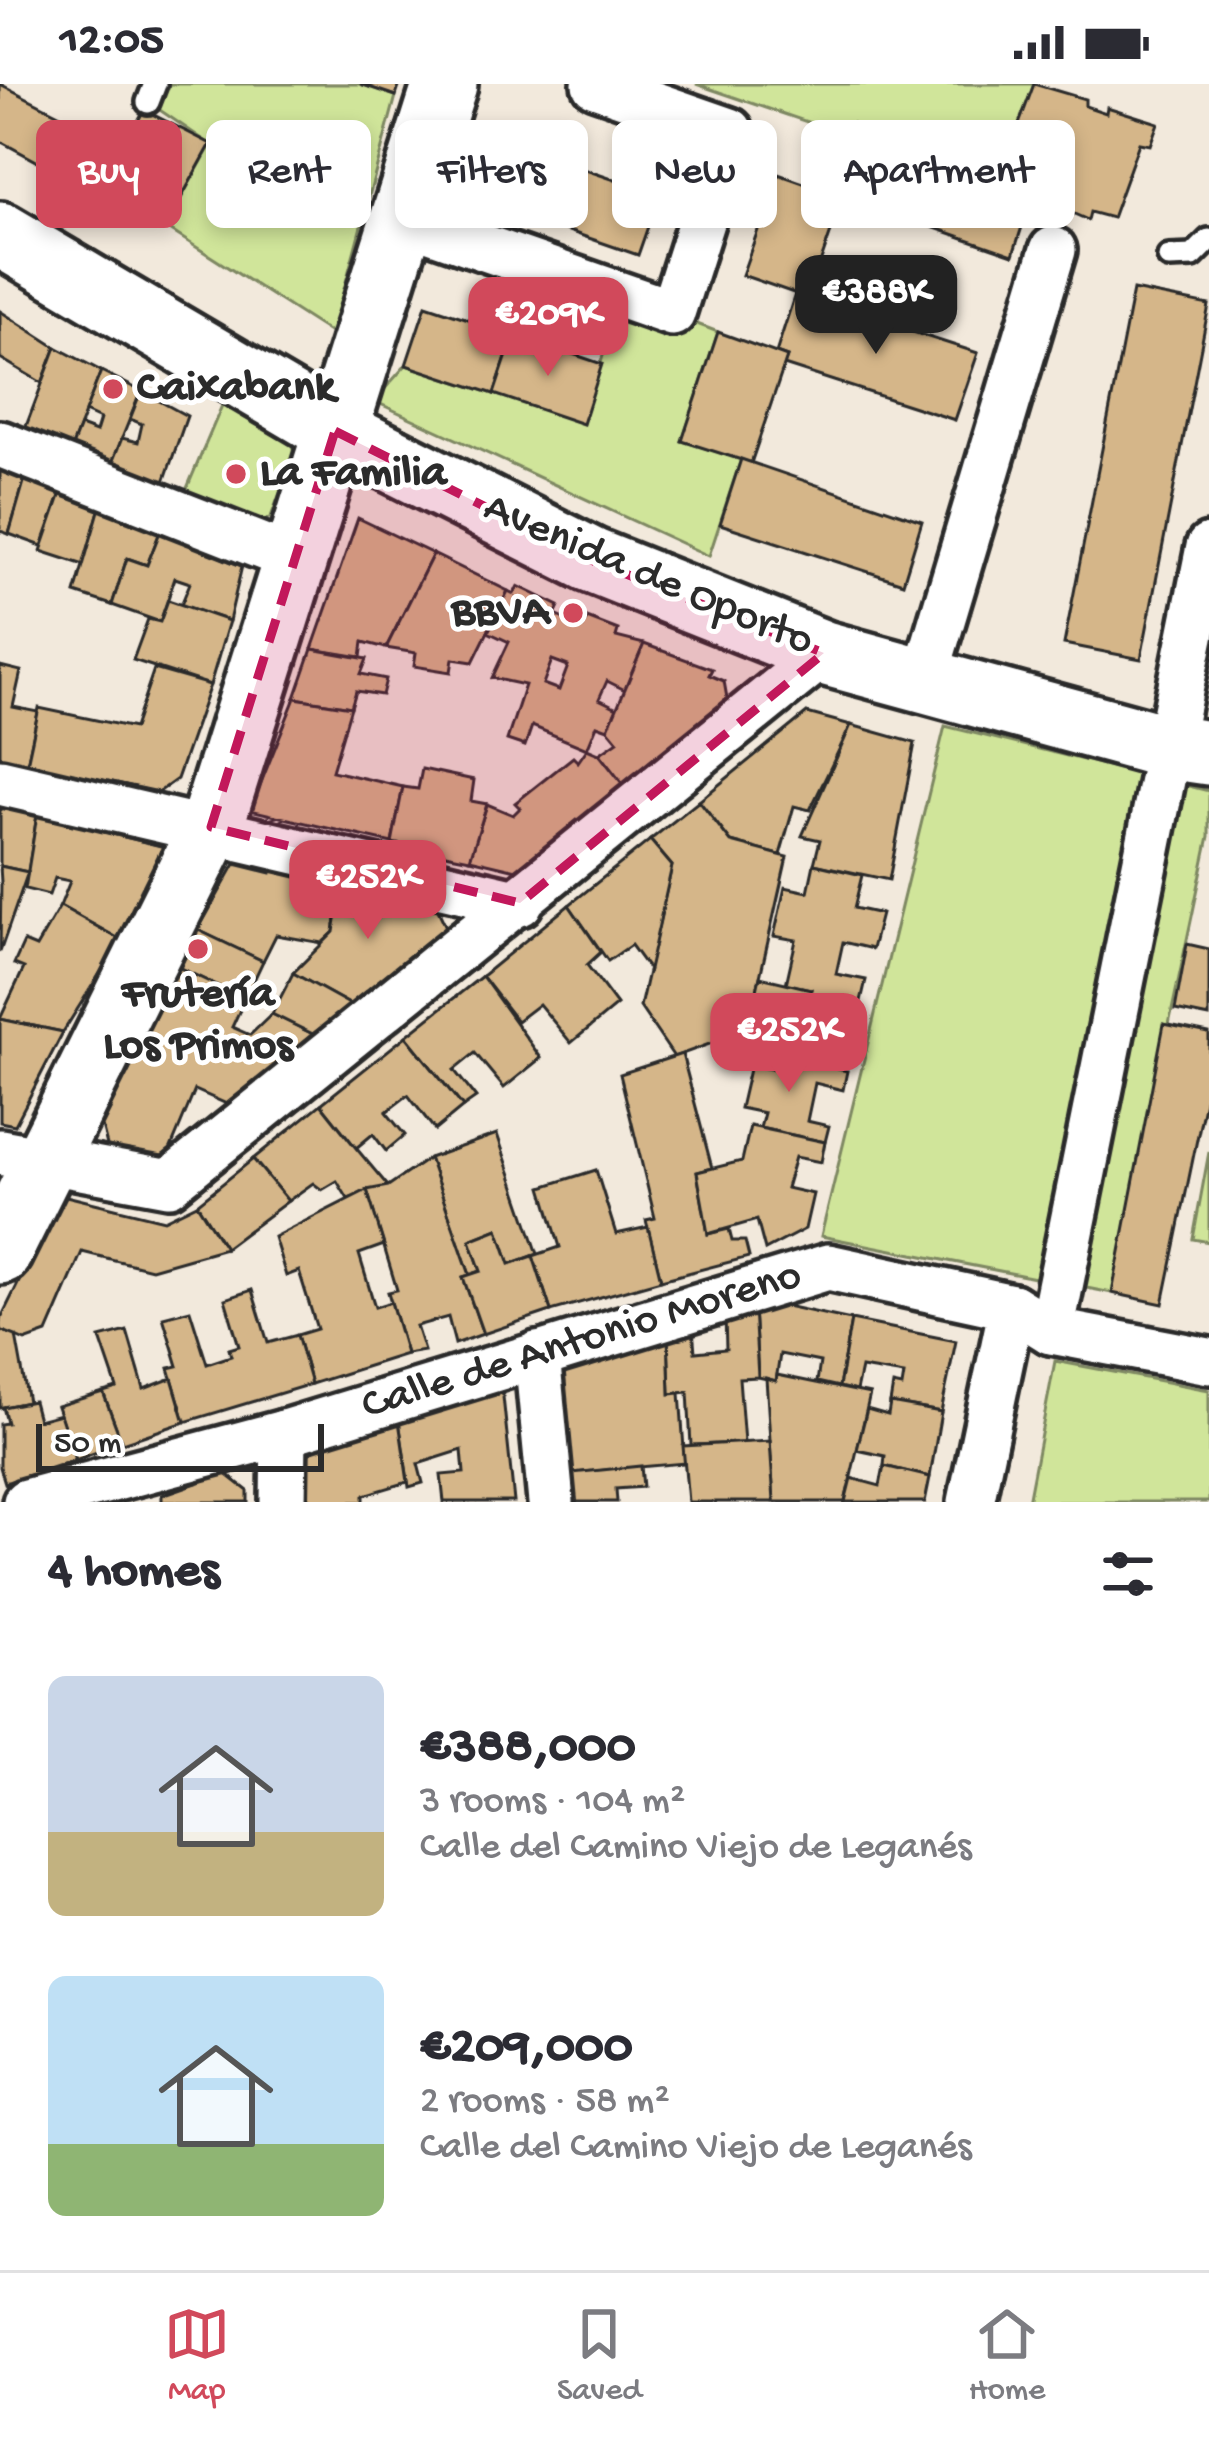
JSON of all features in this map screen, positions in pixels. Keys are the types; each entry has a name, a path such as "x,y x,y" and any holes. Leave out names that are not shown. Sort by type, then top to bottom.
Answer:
{"main road":[{"path":"433,120 445,84"},
{"path":"0,1252 23,1157 211,827 396,228"},
{"name":"Avenida de Oporto","path":"0,234 335,431 591,560 824,653 1188,750"}],"street":[{"path":"428,228 671,313 730,131 595,84"},
{"path":"925,677 1053,250"},
{"path":"0,444 294,559"},
{"path":"1052,1331 1188,750 1209,547"},
{"path":"23,1157 169,1183 824,653"},
{"path":"0,782 211,827 520,903"},
{"name":"Calle de Antonio Moreno","path":"26,1502 284,1433 828,1268 1012,1307 1052,1331 1209,1361"},
{"path":"970,1502 1012,1307"},
{"path":"537,1355 551,1502"},
{"path":"284,1433 284,1502"}],"lane":[{"path":"1169,257 1193,256 1209,240"}],"highlighted area":[{"path":"335,431 591,560 824,653 520,903 211,827"}],"green space":[{"path":"155,84 361,84 396,96 371,189 371,120 206,120 206,142 182,125 182,120 148,102"},
{"path":"696,84 1034,84 1020,120 801,120"},
{"path":"206,154 206,228 361,228 332,334 167,228 182,228 182,197"},
{"path":"621,295 718,332 682,441 741,459 709,556 374,401 406,365 583,423"},
{"path":"226,396 291,435 294,455 271,517 258,523 185,493"},
{"path":"945,726 1209,791 1209,836 1112,1293 821,1236"},
{"path":"1209,1152 1209,1242 1193,1239"},
{"path":"1055,1361 1209,1390 1209,1502 1028,1502"}],"building":[{"path":"0,84 70,120 36,120 36,161 0,141"},
{"path":"360,84 400,84 396,96"},
{"path":"1034,84 1085,99 1085,106 1106,113 1107,107 1158,123 1150,145 1139,143 1112,218 1090,212 1088,220 1075,214 1075,120 1021,120"},
{"path":"144,110 164,120 138,120"},
{"path":"182,129 206,141 206,153 182,196"},
{"path":"588,171 612,179 612,228 647,228 638,255 560,228 588,228"},
{"path":"777,177 801,182 801,228 832,228 808,298 742,275 759,228 777,228"},
{"path":"935,228 1022,228 1013,255"},
{"path":"1133,290 1209,305 1141,659 1064,644"},
{"path":"795,294 978,353 955,420 784,365 787,357 776,353"},
{"path":"426,305 514,334 494,394 406,365"},
{"path":"0,311 56,347 42,383 0,358"},
{"path":"718,332 787,357 751,463 682,441"},
{"path":"514,334 602,364 583,424 494,394"},
{"path":"56,347 101,371 71,449 25,429"},
{"path":"101,371 141,391 112,463 71,449 80,426 96,432 100,419 85,412"},
{"path":"141,391 187,416 164,482 112,463 122,438 138,442 142,424 130,419"},
{"path":"741,459 922,521 903,583 720,524"},
{"path":"0,463 26,475 9,534 0,531"},
{"path":"26,475 61,493 42,546 9,534"},
{"path":"61,493 100,507 84,565 41,551"},
{"path":"100,507 160,532 147,565 127,558 112,605 75,593"},
{"path":"358,518 433,554 386,648 363,642 361,657 312,649"},
{"path":"160,532 242,566 229,621 181,605 190,583 175,578 160,622 112,605 127,558 147,565"},
{"path":"433,554 508,591 473,662 453,659 451,672 414,666 416,653 386,648"},
{"path":"518,586 559,606 555,615 583,627 587,618 618,630 616,637 644,644 625,690 607,681 599,699 617,708 608,729 597,725 587,749 532,726 525,746 507,740 525,685 492,678 509,642 488,632 508,591 514,594","holes":["552,660 568,666 559,690 543,684"]},
{"path":"168,600 229,621 210,685 133,660 148,619 160,622"},
{"path":"644,644 712,669 709,675 724,681 728,704 625,787 599,754 618,741 608,729"},
{"path":"312,649 367,659 361,674 386,679 382,695 356,691 351,707 295,698"},
{"path":"0,666 21,671 13,707 38,712 27,764 0,757"},
{"path":"154,669 210,685 177,779 159,792 27,764 39,708 134,728"},
{"path":"295,698 351,707 332,771 403,787 392,843 250,810"},
{"path":"807,713 851,725 810,810 794,806 780,855 731,842 699,801"},
{"path":"851,725 915,743 889,880 814,864 820,840 802,836"},
{"path":"587,749 599,754 625,787 521,871 470,859 487,804 513,815 520,808 515,803 573,757 578,762"},
{"path":"422,769 474,780 471,801 487,804 470,859 392,843 403,787 418,789"},
{"path":"699,801 731,842 787,857 748,1030 674,1057 640,1007 672,866 650,840"},
{"path":"0,808 37,815 28,872 0,866"},
{"path":"37,815 165,847 121,940 60,906 70,881 55,878 49,895 25,889"},
{"path":"650,840 672,866 649,970 631,945 608,961 569,905"},
{"path":"235,864 271,873 272,866 323,882 317,908 337,913 334,932 322,943 276,935 263,961 198,930"},
{"path":"814,864 862,875 854,908 881,914 872,949 843,942 836,974 866,980 857,1018 807,1007 811,989 786,984 796,940 774,936 785,887 808,892"},
{"path":"0,866 28,872 0,952 1,882"},
{"path":"323,882 368,899 370,892 402,899 401,905 437,908 447,929 374,995 370,991 351,1005 293,973 334,932 337,913 317,908"},
{"path":"569,905 601,952 587,965 617,1005 571,1043 539,1004 517,1021 482,976"},
{"path":"60,906 121,940 63,1032 0,1019 24,968 14,964 24,942 36,947"},
{"path":"198,930 263,961 245,999 180,968"},
{"path":"1187,944 1209,949 1209,1017 1175,1010"},
{"path":"180,968 245,999 232,1027 250,1035 272,1014 313,1034 236,1100 227,1104 195,1090 170,1150 155,1162 109,1153 102,1126 110,1110 103,1107 120,1074 126,1077 136,1057 130,1054"},
{"path":"293,973 351,1005 313,1034 272,1014"},
{"path":"482,976 541,1058 504,1088 475,1053 454,1070 476,1098 463,1107 406,1036"},
{"path":"760,977 811,989 807,1007 829,1012 821,1044 847,1051 842,1070 774,1055 771,1069 759,1067 764,1049 745,1044"},
{"path":"0,1019 63,1032 15,1125 0,1122"},
{"path":"1164,1024 1209,1033 1209,1081 1163,1304 1112,1293"},
{"path":"406,1036 463,1107 435,1130 408,1095 386,1112 405,1135 386,1151 373,1134 356,1148 321,1104"},
{"path":"682,1054 712,1168 697,1172 708,1234 729,1229 732,1241 745,1241 749,1257 661,1280 646,1220 655,1218 620,1074"},
{"path":"774,1055 847,1071 843,1090 815,1083 807,1121 829,1126 825,1142 760,1128 764,1113 740,1108 750,1065 771,1069"},
{"path":"321,1104 388,1186 348,1199 337,1181 322,1190 313,1183 288,1201 253,1159"},
{"path":"750,1126 825,1142 821,1162 795,1157 786,1188 813,1194 805,1229 765,1250 757,1220 708,1234 697,1172 742,1161"},
{"path":"497,1134 538,1254 510,1264 498,1229 470,1240 481,1271 470,1275 429,1158"},
{"path":"429,1158 470,1275 463,1277 483,1334 455,1344 448,1317 416,1326 424,1351 406,1354 388,1292 397,1290 367,1190 388,1186"},
{"path":"253,1159 288,1201 225,1248 197,1204"},
{"path":"596,1170 616,1234 648,1227 661,1280 551,1311 533,1256 560,1247 542,1187"},
{"path":"367,1190 384,1245 359,1254 375,1307 391,1302 406,1354 311,1384 297,1335 317,1329 299,1271 286,1276 274,1237"},
{"path":"62,1195 164,1220 197,1204 225,1248 151,1269 82,1252 47,1333 25,1341 0,1330 0,1320"},
{"path":"498,1229 510,1264 533,1256 551,1311 483,1334 463,1277 481,1271 470,1240"},
{"path":"252,1290 268,1343 297,1335 311,1384 185,1422 169,1368 178,1366 163,1317 190,1310 207,1364 231,1356 229,1349 239,1346 225,1299"},
{"path":"772,1303 851,1320 839,1387 817,1382 820,1362 780,1354 776,1381 758,1377 754,1308"},
{"path":"754,1308 758,1377 739,1378 744,1443 691,1445 688,1392 670,1394 668,1338 693,1328 695,1352 726,1349 725,1316"},
{"path":"851,1320 956,1341 941,1412 890,1403 893,1385 902,1387 904,1375 861,1368 856,1391 839,1387"},
{"path":"0,1330 16,1336 28,1402 0,1408"},
{"path":"127,1331 144,1389 172,1378 185,1422 122,1443 103,1392 117,1388 100,1338"},
{"path":"668,1336 670,1394 680,1393 685,1463 572,1473 561,1371"},
{"path":"777,1375 870,1394 845,1502 774,1502 766,1378 776,1381"},
{"path":"502,1387 514,1502 444,1502 441,1475 464,1473 462,1450 418,1464 423,1483 409,1487 399,1421"},
{"path":"103,1392 122,1443 75,1460 57,1406"},
{"path":"33,1401 38,1420 60,1414 75,1460 5,1483 0,1467 0,1424 7,1423 3,1407"},
{"path":"890,1403 941,1412 930,1477 884,1466 885,1456 857,1450 867,1409 888,1415"},
{"path":"399,1421 408,1482 364,1495 364,1502 305,1502 304,1462 313,1448"},
{"path":"770,1441 774,1502 688,1502 683,1446"},
{"path":"641,1466 643,1487 616,1489 617,1502 574,1502 572,1473"},
{"path":"884,1466 930,1477 925,1502 845,1502 851,1478 880,1486"},
{"path":"225,1473 248,1491 248,1502 162,1502 162,1495"}],"place":[{"name":"Caixabank","path":"113,389"},
{"name":"La Familia","path":"236,474"},
{"name":"BBVA","path":"573,613"},
{"name":"Frutería Los Primos","path":"198,949"}]}
